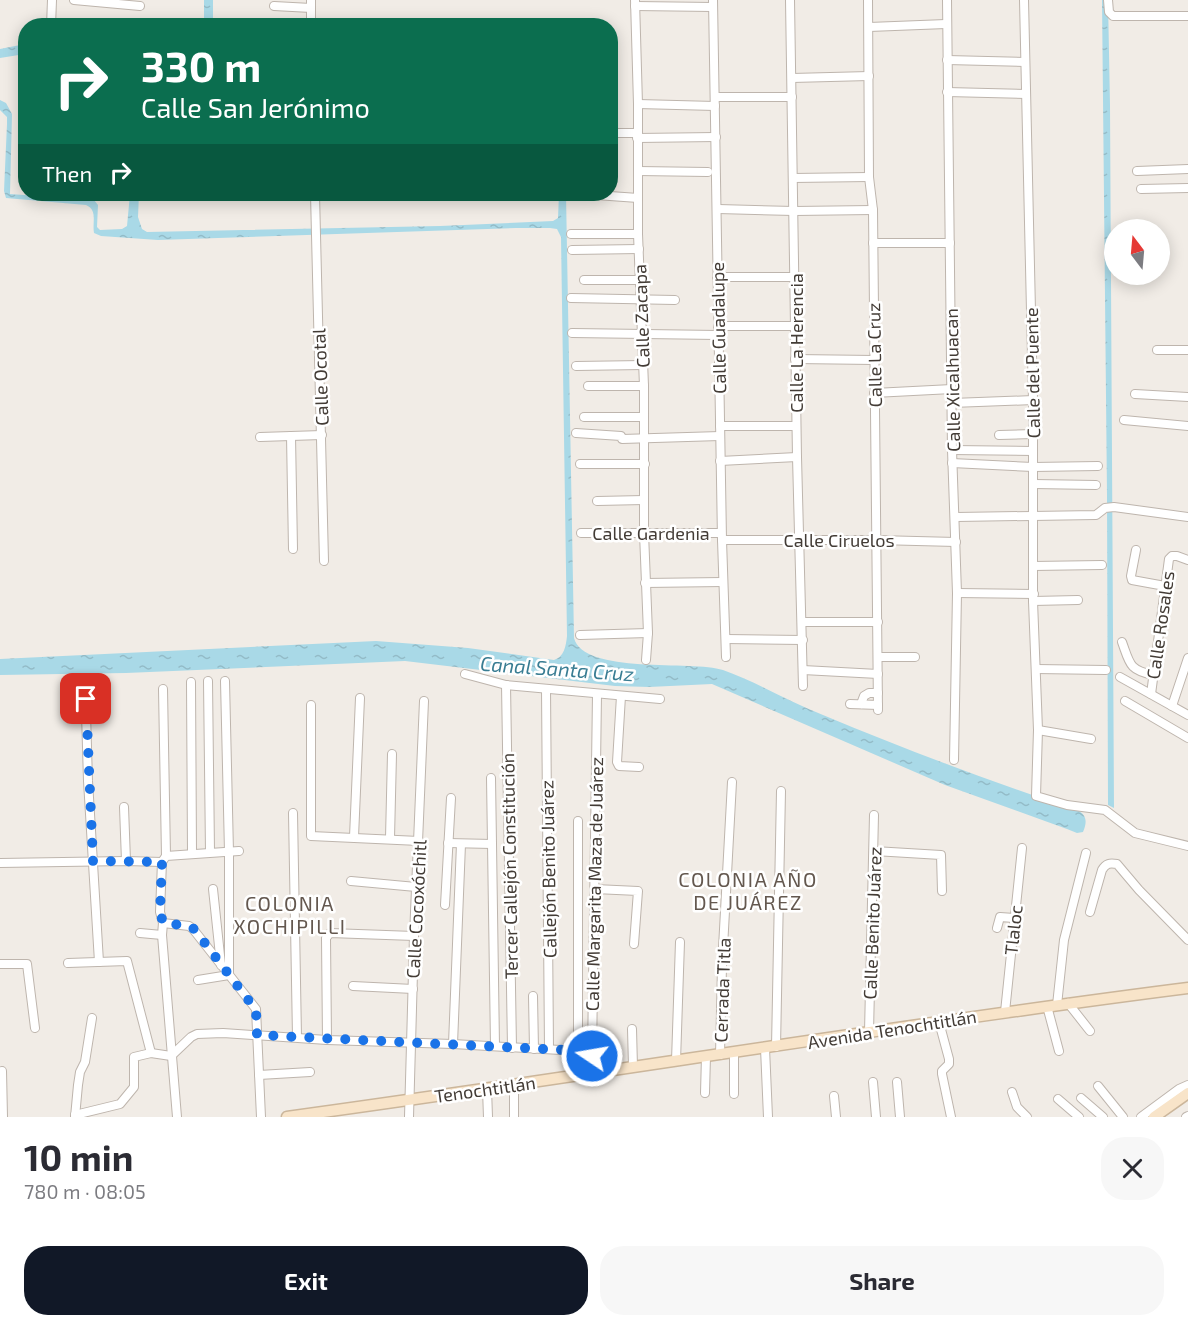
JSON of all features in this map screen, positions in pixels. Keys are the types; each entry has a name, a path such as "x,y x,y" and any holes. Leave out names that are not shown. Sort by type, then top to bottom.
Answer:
{"main road":[{"name":"Avenida Tenochtitlán","path":"597,1072 1005,1012 1188,988"},
{"name":"Tenochtitlán","path":"287,1117 514,1086 597,1072"},
{"path":"1154,1117 1188,1093"}],"street":[{"path":"51,18 52,0"},
{"path":"74,0 140,6"},
{"name":"Calle La Herencia","path":"790,0 796,426 803,686"},
{"name":"Calle La Cruz","path":"861,704 878,708 873,210 869,177 868,0"},
{"name":"Calle Xicalhuacan","path":"947,0 952,463 956,517 957,593 954,760"},
{"name":"Calle del Puente","path":"1024,0 1033,400 1033,598 1038,730 1036,796 1066,805 1105,810 1135,832 1188,846"},
{"path":"1108,0 1109,12 1113,16 1188,16"},
{"path":"635,3 713,4"},
{"name":"Calle Zacapa","path":"635,3 638,234 644,386 644,532 648,633 646,660"},
{"path":"274,6 311,4"},
{"name":"Calle Guadalupe","path":"713,4 718,208 720,461 726,657"},
{"path":"868,27 946,24"},
{"path":"947,60 1025,62"},
{"path":"792,78 869,76"},
{"path":"947,92 1026,94"},
{"path":"638,105 792,97"},
{"path":"618,134 716,137"},
{"path":"1137,171 1188,170"},
{"path":"638,171 708,172"},
{"path":"794,178 869,177"},
{"path":"1141,189 1188,188"},
{"path":"618,197 638,198"},
{"name":"Calle Ocotal","path":"315,201 324,561"},
{"path":"718,208 794,211 873,210"},
{"path":"571,234 638,234"},
{"path":"873,243 950,243"},
{"path":"572,249 639,249"},
{"path":"717,277 795,277"},
{"path":"584,280 640,280"},
{"path":"570,298 675,300"},
{"path":"718,326 795,326"},
{"path":"572,333 718,335"},
{"path":"1157,350 1188,350"},
{"path":"795,359 874,360"},
{"path":"576,366 643,365"},
{"path":"588,386 644,386"},
{"path":"874,393 952,389"},
{"path":"1135,394 1188,397"},
{"path":"952,403 1033,400"},
{"path":"584,417 644,417"},
{"path":"1124,420 1188,426"},
{"path":"720,426 796,426"},
{"path":"576,433 621,436 622,439 720,436"},
{"path":"999,435 1033,434"},
{"path":"260,437 321,435"},
{"path":"291,436 293,549"},
{"path":"952,450 1033,451"},
{"path":"720,461 797,457"},
{"path":"952,463 1034,467 1098,466"},
{"path":"580,464 645,464"},
{"path":"1034,484 1096,485"},
{"path":"597,501 644,500"},
{"path":"956,517 1096,515 1105,508 1114,507 1188,518"},
{"name":"Calle Gardenia","path":"581,533 644,532 722,537"},
{"name":"Calle Ciruelos","path":"722,537 956,542"},
{"path":"1136,550 1132,580 1165,586"},
{"name":"Calle Rosales","path":"1150,694 1169,559 1177,556 1188,560"},
{"path":"1033,566 1102,564"},
{"path":"645,583 723,582"},
{"path":"957,593 1078,600"},
{"path":"802,622 878,622"},
{"path":"580,634 648,633"},
{"path":"726,639 803,640"},
{"path":"1122,642 1132,667 1140,672 1153,675"},
{"path":"878,657 915,657"},
{"path":"1172,706 1188,658"},
{"path":"1036,669 1106,670"},
{"path":"803,670 878,674"},
{"path":"465,674 506,685 660,699"},
{"path":"1120,677 1188,715"},
{"path":"85,679 99,962"},
{"path":"208,681 210,852"},
{"path":"225,681 230,852 229,975"},
{"path":"191,682 192,853"},
{"name":"Tercer Callejón Constitución","path":"506,685 512,1048"},
{"path":"163,689 164,859 160,912 163,923 162,935 177,1117"},
{"name":"Callejón Benito Juárez","path":"546,689 549,1049"},
{"path":"850,704 861,704 864,696 869,693 878,693"},
{"name":"Calle Margarita Maza de Juárez","path":"597,694 592,1056 597,1072"},
{"path":"621,696 617,762 619,766 639,767"},
{"path":"354,837 360,698"},
{"name":"Calle Cocoxóchitl","path":"409,1117 424,701"},
{"path":"1125,701 1188,738"},
{"path":"311,705 312,836 419,841"},
{"path":"1038,730 1090,740"},
{"path":"390,838 392,754"},
{"path":"491,778 495,1046"},
{"name":"Cerrada Titla","path":"720,1055 732,782"},
{"path":"768,1117 781,791"},
{"path":"445,905 451,798"},
{"path":"124,807 126,861"},
{"path":"293,813 297,1037"},
{"name":"Calle Benito Juárez","path":"869,1032 874,815"},
{"path":"578,821 578,1051"},
{"path":"448,843 492,844"},
{"path":"453,1044 461,844"},
{"name":"Tlaloc","path":"1005,1012 1022,848"},
{"path":"0,863 126,861 164,859 192,853 239,851"},
{"path":"874,851 941,855 942,891"},
{"path":"1059,1051 1058,1005 1064,940 1086,852"},
{"path":"1090,912 1102,870 1105,865 1117,864 1138,890 1188,940"},
{"path":"351,881 416,887"},
{"path":"213,889 221,965"},
{"path":"595,890 638,891 634,944"},
{"path":"997,928 1000,917 1014,918"},
{"path":"163,923 189,926 256,1010 261,1117"},
{"path":"140,933 162,935"},
{"path":"327,1040 326,938 330,933 414,936"},
{"path":"676,1060 680,942"},
{"path":"68,963 127,961 151,1053"},
{"path":"0,964 27,964 35,1028"},
{"path":"198,980 229,975"},
{"path":"353,986 413,989"},
{"path":"533,996 534,1049"},
{"path":"1058,1005 1090,1031"},
{"path":"92,1018 85,1062 80,1072 75,1116 120,1104 134,1087 134,1057 151,1053 171,1056"},
{"path":"939,1022 949,1059 949,1064 942,1074 951,1117"},
{"path":"632,1029 633,1067"},
{"path":"171,1056 197,1034 223,1033 327,1040 549,1049 578,1051 592,1056"},
{"path":"734,1053 734,1094"},
{"path":"705,1093 706,1056"},
{"path":"2,1071 3,1117"},
{"path":"259,1075 310,1072"},
{"path":"873,1082 876,1117"},
{"path":"897,1082 900,1117"},
{"path":"1141,1117 1188,1085"},
{"path":"514,1086 514,1117"},
{"path":"1098,1086 1123,1117"},
{"path":"487,1089 488,1117"},
{"path":"1012,1092 1017,1107 1027,1117"},
{"path":"834,1096 836,1117"},
{"path":"1081,1098 1103,1117"},
{"path":"1058,1099 1079,1117"}],"water":[{"path":"204,0 213,0 213,18 204,18"},
{"path":"1102,0 1108,0 1111,219 1104,219"},
{"path":"18,45 18,55 0,58 0,49"},
{"path":"0,100 6,103 12,114 10,194 18,195 18,199 6,198 4,191 7,117 0,110"},
{"name":"Canal Santa Cruz","path":"40,201 95,201 98,205 97,227 100,230 122,229 127,226 129,201 139,201 138,217 142,229 147,232 440,226 553,221 558,218 559,201 566,201 574,638 582,650 617,662 708,667 723,670 810,710 886,741 1079,811 1086,820 1083,832 1077,833 945,785 712,684 615,686 405,661 126,673 0,675 0,659 376,641 468,648 554,660 562,654 565,647 567,636 561,237 557,229 516,228 158,240 101,236 94,233 93,213 86,205"},
{"path":"1105,285 1111,285 1114,808 1108,805"}],"district":[{"name":"COLONIA AÑO DE JUÁREZ","path":"748,890"},
{"name":"COLONIA XOCHIPILLI","path":"290,914"}],"route":[{"path":"86,699 93,861 162,862 160,912 163,923 189,926 194,929 256,1010 257,1035 564,1050 578,1051 592,1056"}]}
